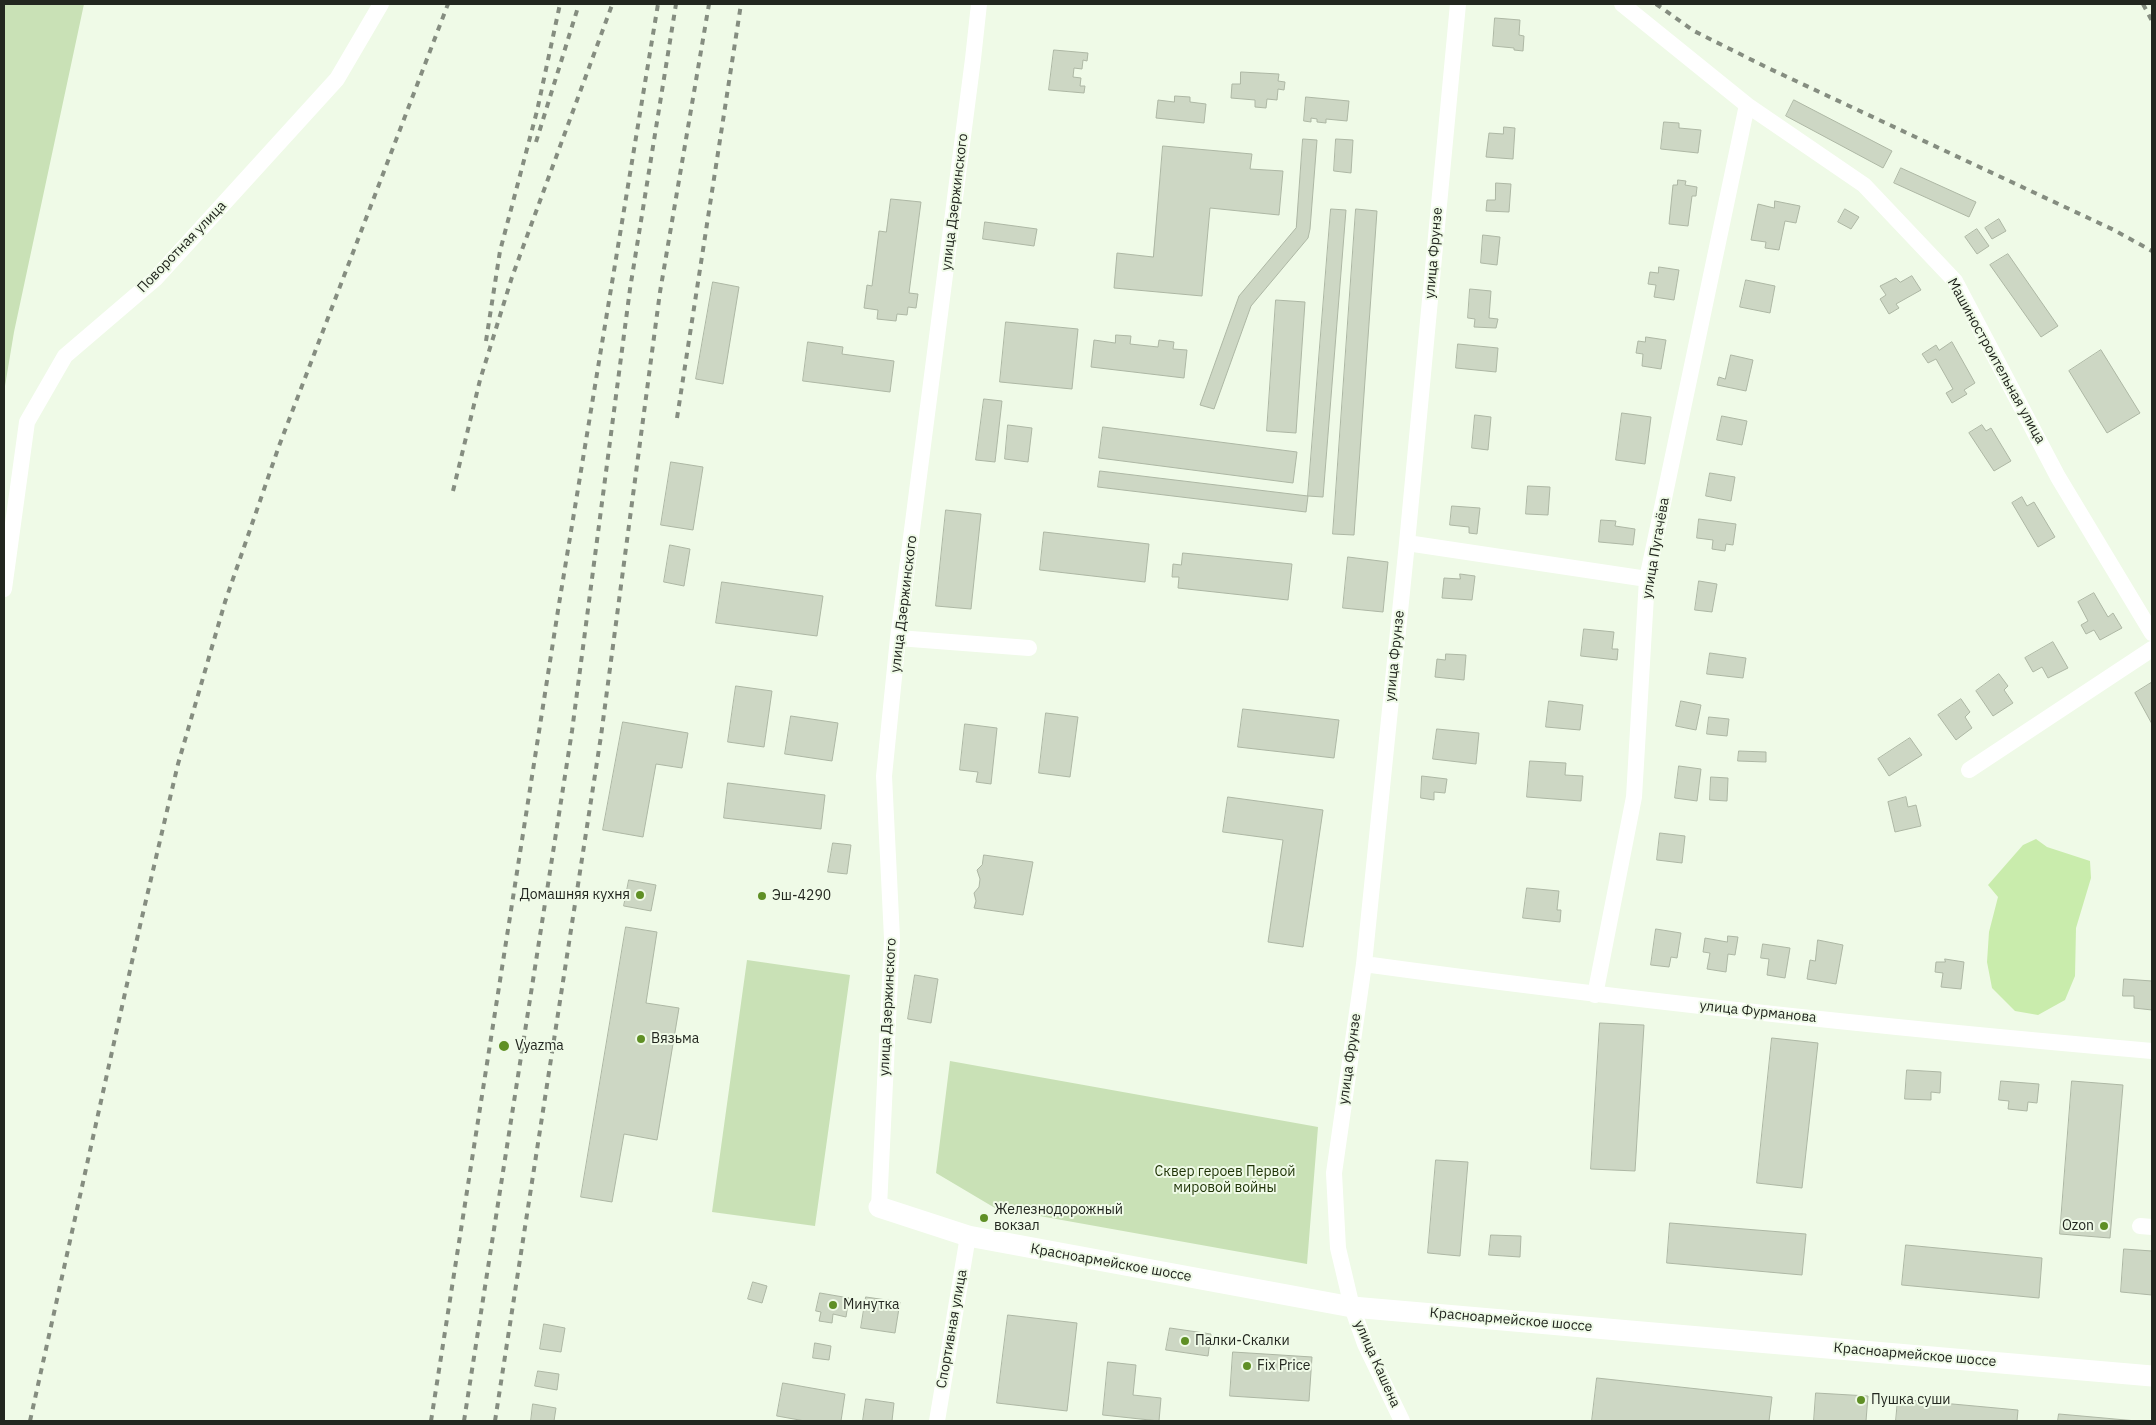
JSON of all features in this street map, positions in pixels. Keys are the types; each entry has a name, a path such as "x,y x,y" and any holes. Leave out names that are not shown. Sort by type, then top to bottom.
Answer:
{"street":[{"name":"Поворотная улица","path":"4,589 27,422 65,356 155,279 337,79 380,4"},
{"name":"улица Дзержинского","path":"879,1207 892,938 884,776 898,638 960,167 979,4"},
{"name":"улица Фрунзе","path":"1352,1306 1338,1248 1334,1173 1364,964 1407,543 1458,4"},
{"name":"Машиностроительная улица","path":"1622,4 1747,106 1864,185 1955,281 2058,476 2152,633"},
{"name":"улица Пугачёва","path":"1596,995 1634,797 1647,579 1747,106"},
{"path":"1407,543 1647,579"},
{"path":"898,638 1029,648"},
{"path":"1968,770 2152,649"},
{"name":"улица Фурманова","path":"1364,964 1596,995 1980,1036 2152,1051"},
{"name":"Красноармейское шоссе","path":"879,1207 968,1236 1352,1306 2152,1376"},
{"name":"Спортивная улица","path":"936,1421 968,1236"},
{"name":"улица Кашена","path":"1352,1306 1366,1344 1402,1421"}],"green space":[{"path":"4,4 84,4 14,332 4,392"},
{"path":"747,960 850,975 815,1226 712,1212"},
{"name":"Сквер героев Первой мировой войны","path":"950,1061 1318,1127 1307,1264 995,1208 936,1173"}],"shaded area":[{"path":"2036,839 2047,847 2090,861 2091,878 2076,928 2075,976 2065,1000 2038,1015 2015,1011 1992,988 1987,962 1989,932 1998,897 1988,885 2023,845"}],"building":[{"path":"1495,18 1520,20 1519,35 1524,36 1523,51 1493,46"},
{"path":"1054,50 1088,53 1087,61 1083,60 1082,69 1074,68 1073,77 1081,78 1080,86 1085,86 1084,93 1049,90"},
{"path":"1241,72 1279,74 1278,81 1285,82 1284,90 1278,89 1277,100 1267,99 1266,108 1255,107 1255,100 1231,98 1232,84 1240,84"},
{"path":"1175,96 1190,97 1190,102 1206,104 1204,123 1156,118 1158,100 1174,102"},
{"path":"1306,97 1349,101 1347,121 1326,119 1326,123 1317,122 1317,119 1311,118 1311,122 1304,121"},
{"path":"1794,100 1892,151 1883,168 1786,116"},
{"path":"1664,122 1679,123 1679,128 1701,130 1698,153 1661,149"},
{"path":"1504,127 1515,128 1513,159 1486,157 1489,133 1503,134"},
{"path":"1303,139 1317,140 1308,238 1251,306 1214,409 1200,405 1239,296 1296,228"},
{"path":"1336,139 1353,140 1351,173 1334,171"},
{"path":"1163,146 1252,154 1250,169 1283,171 1279,215 1210,208 1202,296 1114,288 1117,253 1153,257"},
{"path":"1901,168 1976,202 1969,217 1894,183"},
{"path":"1678,180 1686,181 1685,185 1697,187 1696,196 1692,196 1688,226 1669,224 1673,185 1677,185"},
{"path":"1496,183 1511,184 1509,212 1486,211 1487,200 1495,200"},
{"path":"891,199 921,202 909,293 918,294 916,308 908,307 907,315 897,314 896,321 877,319 878,310 864,308 867,285 872,286 879,231 886,232"},
{"path":"1775,201 1800,206 1796,223 1785,221 1779,250 1765,248 1766,242 1751,240 1758,204 1774,208"},
{"path":"1331,209 1346,210 1323,497 1308,496"},
{"path":"1356,209 1377,211 1354,535 1333,534"},
{"path":"1845,209 1859,217 1851,229 1838,222"},
{"path":"1999,219 2006,231 1992,239 1985,228"},
{"path":"985,222 1037,229 1034,246 983,239"},
{"path":"1977,229 1989,246 1977,254 1965,237"},
{"path":"1483,235 1500,237 1497,265 1481,263"},
{"path":"2008,254 2058,326 2041,337 1990,265"},
{"path":"1659,267 1679,270 1674,300 1654,297 1656,285 1648,284 1650,272 1658,273"},
{"path":"1912,276 1921,290 1896,304 1899,308 1889,314 1880,299 1886,295 1880,286 1896,278 1900,282"},
{"path":"1746,280 1775,286 1770,313 1740,307"},
{"path":"713,282 739,287 723,384 696,379"},
{"path":"1470,289 1491,291 1489,318 1498,319 1496,328 1474,327 1475,319 1468,318"},
{"path":"1276,300 1305,302 1296,433 1267,431"},
{"path":"1006,322 1078,329 1072,389 1000,382"},
{"path":"1116,335 1131,336 1130,344 1158,347 1159,340 1174,342 1173,349 1187,350 1184,378 1091,367 1094,340 1115,343"},
{"path":"1646,337 1666,340 1661,369 1642,366 1643,354 1636,353 1638,341 1645,342"},
{"path":"808,342 843,347 842,354 894,361 890,392 803,381"},
{"path":"1952,342 1975,383 1964,390 1967,394 1952,403 1946,393 1953,389 1936,359 1928,363 1922,354 1936,345 1939,350"},
{"path":"1458,344 1498,348 1496,372 1456,368"},
{"path":"2101,350 2140,413 2107,433 2069,371"},
{"path":"1731,355 1753,360 1746,391 1717,385 1719,377 1725,379"},
{"path":"984,399 1002,401 995,462 976,460"},
{"path":"1622,413 1651,417 1645,464 1616,460"},
{"path":"1475,415 1491,417 1488,450 1472,448"},
{"path":"1722,416 1747,421 1742,445 1717,440"},
{"path":"1008,425 1032,428 1028,462 1005,459"},
{"path":"1982,425 1986,431 1991,428 2011,461 1994,471 1969,433"},
{"path":"1103,427 1297,452 1293,483 1099,458"},
{"path":"671,462 703,467 693,530 661,525"},
{"path":"1100,471 1308,496 1306,512 1098,487"},
{"path":"1710,473 1735,477 1731,501 1706,496"},
{"path":"1528,486 1550,487 1548,515 1526,514"},
{"path":"2022,497 2027,506 2034,502 2055,537 2038,547 2012,503"},
{"path":"1452,506 1480,508 1477,534 1469,533 1469,527 1450,525"},
{"path":"946,510 981,514 971,609 936,606"},
{"path":"1699,519 1736,524 1733,545 1726,544 1725,551 1712,549 1713,540 1697,538"},
{"path":"1601,520 1616,521 1615,526 1635,529 1633,545 1599,542"},
{"path":"1044,532 1149,544 1145,582 1040,570"},
{"path":"670,545 690,549 684,586 664,582"},
{"path":"1183,553 1292,564 1288,600 1178,588 1179,577 1172,577 1173,564 1181,565"},
{"path":"1348,557 1388,562 1383,612 1343,608"},
{"path":"1460,574 1475,576 1472,600 1442,598 1444,578 1460,579"},
{"path":"1699,581 1717,584 1712,612 1695,610"},
{"path":"722,582 823,596 817,636 716,623"},
{"path":"2094,593 2108,617 2113,613 2122,628 2100,640 2094,630 2086,634 2081,625 2088,621 2078,602"},
{"path":"1584,629 1614,632 1612,649 1618,649 1617,660 1581,656"},
{"path":"2053,642 2068,668 2048,678 2042,667 2033,672 2025,658"},
{"path":"1710,653 1746,658 1743,678 1707,674"},
{"path":"1446,654 1466,655 1464,680 1435,677 1437,659 1445,660"},
{"path":"1999,674 2008,686 2004,690 2013,703 1993,716 1976,691"},
{"path":"2151,683 2152,686 2152,724 2135,693"},
{"path":"736,686 772,691 764,747 728,742"},
{"path":"1961,699 1970,712 1965,717 1972,728 1956,740 1938,715"},
{"path":"1549,701 1583,705 1580,730 1546,727"},
{"path":"1681,701 1701,705 1696,730 1676,726"},
{"path":"1243,709 1339,720 1334,758 1238,747"},
{"path":"1046,713 1078,717 1070,777 1039,773"},
{"path":"791,716 838,723 832,761 785,754"},
{"path":"1709,717 1729,719 1727,736 1707,734"},
{"path":"623,722 688,733 682,768 656,764 643,837 603,830"},
{"path":"965,724 997,728 991,784 976,782 978,772 960,770"},
{"path":"1437,729 1479,733 1476,764 1433,759"},
{"path":"1910,738 1922,755 1889,776 1878,759"},
{"path":"1739,751 1766,752 1766,762 1738,761"},
{"path":"1530,761 1566,763 1565,775 1583,776 1581,801 1527,797"},
{"path":"1679,766 1701,769 1697,801 1675,798"},
{"path":"1422,776 1447,779 1445,793 1434,792 1434,800 1421,798"},
{"path":"1711,777 1728,778 1727,801 1710,800"},
{"path":"728,783 825,795 821,829 724,818"},
{"path":"1228,797 1323,810 1303,947 1268,942 1283,840 1223,832"},
{"path":"1906,797 1908,807 1916,805 1921,826 1895,832 1888,802"},
{"path":"1660,833 1685,836 1682,863 1657,860"},
{"path":"833,843 851,845 847,874 828,872"},
{"path":"984,855 1033,862 1023,915 974,908 976,901 974,893 979,887 980,879 977,870 982,865"},
{"name":"Домашняя кухня","path":"629,880 656,885 651,911 624,906"},
{"path":"1527,888 1559,891 1557,910 1561,910 1560,922 1523,918"},
{"name":"Вязьма","path":"626,927 657,932 646,1003 679,1008 657,1140 624,1134 612,1202 581,1197"},
{"path":"1656,929 1681,933 1677,958 1671,957 1669,967 1651,965"},
{"path":"1728,936 1738,937 1735,955 1728,954 1726,972 1707,969 1710,953 1703,952 1705,938 1727,942"},
{"path":"1818,940 1843,945 1836,984 1807,979 1810,960 1815,961"},
{"path":"1763,944 1790,948 1785,978 1767,975 1769,959 1761,958"},
{"path":"1945,959 1964,962 1961,989 1941,987 1943,973 1935,972 1936,962 1945,962"},
{"path":"915,975 938,979 931,1023 908,1019"},
{"path":"2124,979 2152,981 2152,1010 2134,1008 2134,996 2123,996"},
{"path":"1600,1023 1644,1025 1635,1171 1591,1169"},
{"path":"1772,1038 1818,1043 1802,1188 1757,1183"},
{"path":"1907,1070 1941,1072 1940,1093 1931,1092 1931,1100 1905,1099"},
{"path":"2001,1081 2039,1084 2037,1103 2028,1102 2027,1111 2008,1109 2009,1101 1999,1100"},
{"path":"2072,1081 2123,1085 2110,1238 2060,1234"},
{"path":"1436,1160 1468,1162 1460,1256 1428,1253"},
{"path":"1670,1223 1806,1234 1802,1275 1667,1263"},
{"path":"1491,1235 1521,1236 1520,1257 1489,1255"},
{"path":"1906,1245 2042,1258 2039,1298 1902,1285"},
{"path":"2124,1249 2152,1251 2152,1295 2121,1292"},
{"path":"753,1282 767,1286 762,1303 748,1299"},
{"name":"Минутка","path":"820,1293 849,1298 846,1317 833,1314 832,1323 819,1321 821,1312 816,1311"},
{"path":"866,1297 900,1302 895,1333 861,1328"},
{"path":"1008,1315 1077,1323 1067,1411 997,1403"},
{"path":"544,1324 565,1328 561,1352 540,1349"},
{"path":"1170,1328 1211,1334 1208,1356 1166,1350"},
{"path":"815,1343 831,1346 829,1360 813,1358"},
{"path":"1233,1352 1312,1357 1309,1401 1230,1396"},
{"path":"1108,1362 1136,1365 1133,1395 1161,1398 1159,1421 1103,1415"},
{"path":"538,1371 559,1374 557,1390 535,1386"},
{"path":"1597,1378 1772,1397 1769,1421 1592,1421"},
{"path":"783,1383 845,1394 841,1421 805,1421 777,1416"},
{"path":"1816,1393 1868,1396 1866,1421 1814,1421"},
{"path":"866,1399 894,1403 892,1421 863,1421"},
{"path":"1898,1399 2018,1410 2017,1421 1896,1421"},
{"path":"533,1404 556,1408 554,1421 531,1421"},
{"path":"2059,1414 2137,1421 2058,1421"}],"railway":[{"path":"30,1421 139,930 178,764 225,602 279,446 448,4"},
{"path":"486,341 500,251 537,111 560,4"},
{"path":"536,142 579,4"},
{"path":"431,1421 559,604 658,4"},
{"path":"464,1421 572,731 630,289 676,4"},
{"path":"495,1421 601,736 660,292 709,4"},
{"path":"677,418 741,4"},
{"path":"1656,4 1694,31 1766,67 2114,230 2152,251"},
{"path":"2143,4 2152,21"},
{"path":"453,491 480,380 512,277 612,5"}],"place":[{"name":"Домашняя кухня","path":"640,895"},
{"name":"Эш-4290","path":"762,896"},
{"name":"Вязьма","path":"641,1039"},
{"name":"Vyazma","path":"504,1046"},
{"name":"Железнодорожный вокзал","path":"984,1218"},
{"name":"Ozon","path":"2104,1226"},
{"name":"Минутка","path":"833,1305"},
{"name":"Палки-Скалки","path":"1185,1341"},
{"name":"Fix Price","path":"1247,1366"},
{"name":"Пушка суши","path":"1861,1400"}]}
